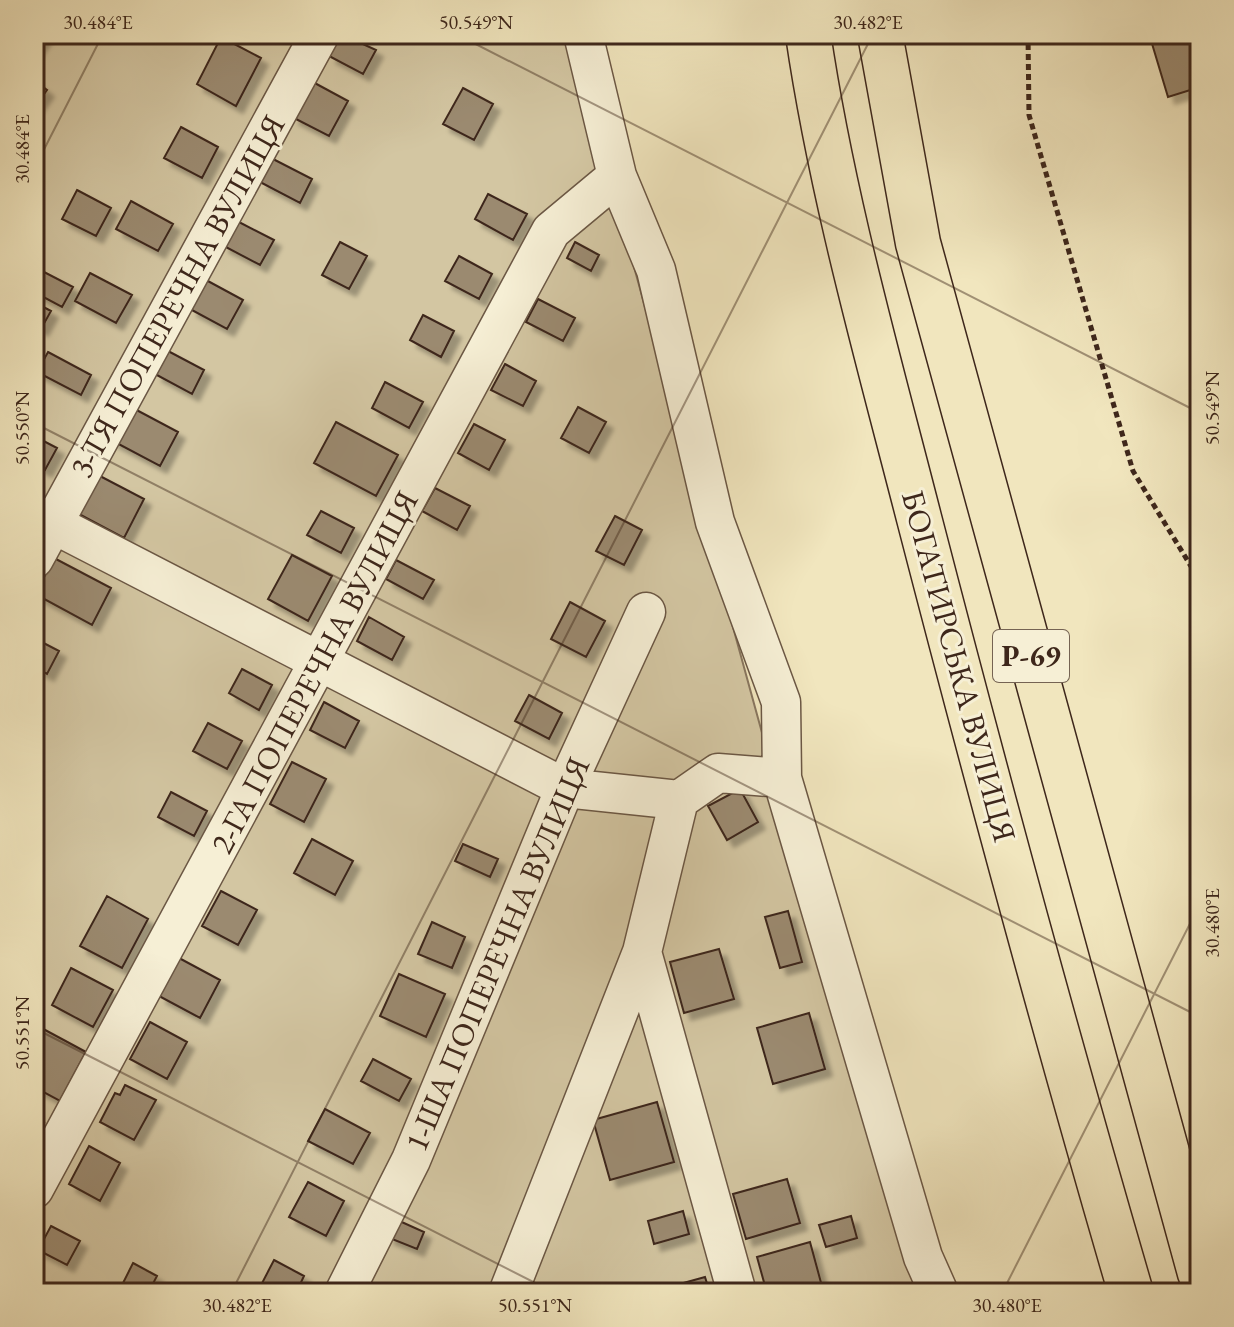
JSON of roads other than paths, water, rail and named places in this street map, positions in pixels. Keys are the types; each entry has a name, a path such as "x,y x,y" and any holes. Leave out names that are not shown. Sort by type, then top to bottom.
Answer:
{"main road":[{"name":"БОГАТИРСЬКА ВУЛИЦЯ","path":"808,34 868,319 1063,1058 1131,1293"},
{"name":"Р-69","path":"880,34 918,243 1200,1273"}],"street":[{"name":"3-ТЯ ПОПЕРЕЧНА ВУЛИЦЯ","path":"34,559 43,519 320,34"},
{"path":"583,34 617,176 656,270 715,522 781,702 782,778 923,1257 939,1293"},
{"name":"2-ГА ПОПЕРЕЧНА ВУЛИЦЯ","path":"34,1189 551,231 617,176"},
{"path":"43,519 319,664 565,788 679,800 718,773 782,778"},
{"name":"1-ША ПОПЕРЕЧНА ВУЛИЦЯ","path":"344,1293 411,1160 565,788 646,612"},
{"path":"508,1293 642,952 679,800"},
{"path":"642,952 737,1293"}]}
